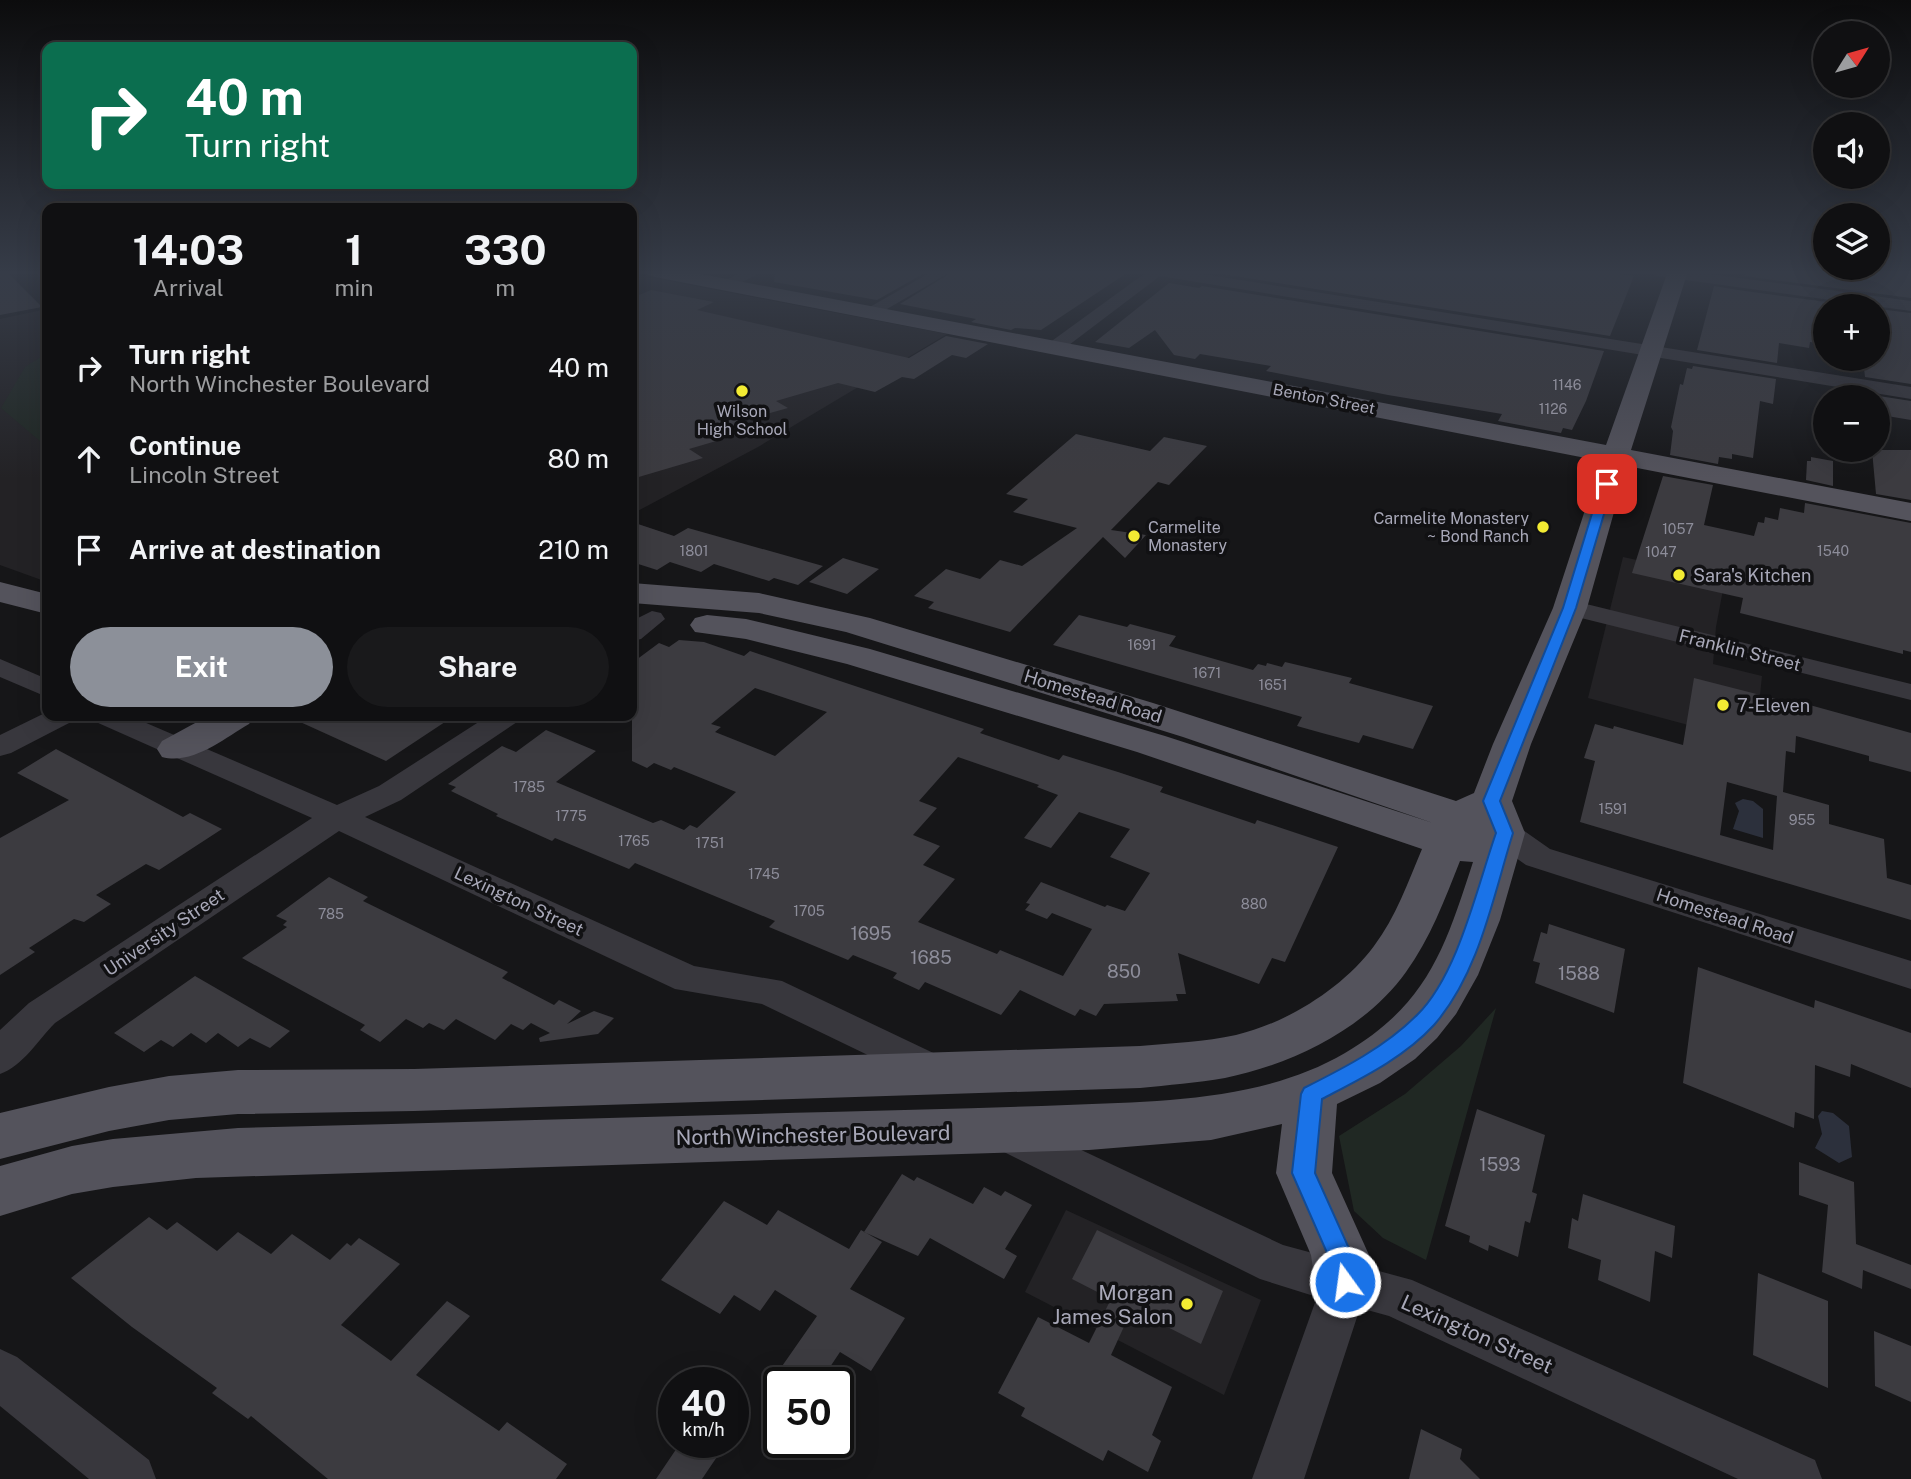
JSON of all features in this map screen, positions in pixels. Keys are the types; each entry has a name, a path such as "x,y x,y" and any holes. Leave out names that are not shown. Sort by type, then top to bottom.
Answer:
{"main road":[{"name":"Benton Street","path":"1018,340 1911,512"},
{"path":"0,1136 169,1097 238,1092 428,1089 1140,1067 1208,1060 1251,1051 1315,1023 1344,1005 1368,985 1489,835 1570,608 1653,340"},
{"path":"0,593 42,603"},
{"path":"0,616 42,626"},
{"name":"Homestead Road","path":"637,616 746,629 858,656 1151,744 1489,835"},
{"path":"176,749 194,721"},
{"path":"176,749 227,721"},
{"name":"North Winchester Boulevard","path":"0,1191 72,1170 168,1156 693,1138 1002,1131 1189,1122 1273,1107 1312,1094 1353,1073 1395,1046 1426,1020 1449,988 1461,964 1489,835"},
{"path":"1312,1094 1304,1173 1340,1255 1345,1282"}],"street":[{"path":"1055,347 1064,340"},
{"path":"1588,340 1911,393"},
{"name":"Franklin Street","path":"1570,608 1911,692"},
{"path":"0,667 42,686"},
{"path":"0,747 51,721"},
{"name":"Lexington Street","path":"117,721 337,817 688,979 769,991 936,1072"},
{"name":"University Street","path":"0,1058 23,1030 42,1013 337,817 390,793 499,721"},
{"name":"Homestead Road","path":"1489,835 1911,975"},
{"name":"Lexington Street","path":"1002,1131 1276,1264 1395,1296 1796,1479"},
{"path":"1278,1479 1345,1282"},
{"path":"0,1374 130,1479"}],"shaded area":[{"path":"0,340 42,340 42,580 0,565"},
{"name":"Wilson High School","path":"637,340 937,340 758,447 637,511"},
{"path":"42,356 42,443 1,408 25,367"},
{"path":"1623,557 1725,579 1716,627 1713,664 1762,676 1755,743 1588,698"},
{"path":"1496,1008 1426,1260 1383,1238 1354,1211 1339,1136 1405,1094 1461,1046"},
{"path":"1066,1210 1261,1300 1224,1395 1025,1292"}],"water":[{"path":"1743,799 1753,801 1763,809 1763,838 1733,829 1739,811 1735,803"},
{"path":"1822,1111 1833,1113 1849,1126 1852,1157 1839,1163 1815,1148 1822,1134 1818,1116"}],"building":[{"path":"637,340 830,340 909,358 939,340 967,340 988,344 966,358 952,355 914,379 902,377 875,392 838,383 776,401 788,408 734,423 747,432 689,449 703,458 637,478"},
{"path":"1097,340 1141,340 1129,348 1095,342"},
{"path":"1163,340 1536,340 1604,351 1572,430 1563,428 1561,433 1498,421 1502,414 1266,371 1271,366 1200,354 1195,359 1174,355"},
{"path":"1700,340 1813,340 1809,348 1779,343 1777,363 1697,350"},
{"path":"1890,340 1911,340 1911,384 1865,377 1864,371 1890,371"},
{"path":"1693,366 1776,379 1773,404 1760,401 1753,458 1732,454 1732,459 1719,457 1718,464 1670,455 1673,431 1671,427 1680,384 1683,385 1687,368 1692,369"},
{"path":"1890,398 1911,401 1911,420 1890,416"},
{"path":"1076,434 1150,451 1164,437 1207,446 1169,485 1158,482 1111,530 1146,535 1125,558 1103,537 1010,632 928,608 934,602 914,596 946,569 980,579 1000,560 1022,566 1077,528 1013,512 1028,499 1006,494"},
{"path":"1890,450 1911,450 1911,500 1876,494 1873,462 1890,462"},
{"path":"1811,457 1813,462 1833,462 1833,486 1806,480 1807,461 1811,461"},
{"path":"1663,476 1713,485 1704,525 1754,536 1758,522 1764,523 1765,517 1778,520 1780,508 1804,513 1805,503 1911,523 1911,652 1903,650 1903,654 1740,613 1743,598 1632,573"},
{"path":"637,524 674,536 688,528 823,566 798,585 774,578 769,581 714,564 701,572 670,562 657,570 637,564"},
{"path":"843,558 879,569 847,594 809,582"},
{"path":"1079,615 1176,636 1169,646 1253,670 1258,664 1266,666 1267,663 1282,667 1285,662 1352,678 1349,683 1433,706 1413,749 1363,735 1359,743 1297,726 1302,717 1053,645"},
{"path":"679,640 704,642 744,656 750,651 984,729 980,733 1059,760 1063,755 1118,772 1163,787 1160,792 1255,824 1257,820 1338,847 1285,962 1272,958 1259,984 1178,953 1186,994 1176,994 1178,1001 1104,1004 1096,1016 1080,1009 1075,1016 1020,990 1001,1015 925,982 919,990 893,978 897,973 853,955 848,960 769,927 775,921 635,863 629,869 555,838 552,841 496,816 498,814 451,791 456,787 448,784 502,746 516,752 546,730 596,751 556,782 653,823 661,820 684,830 690,825 697,828 736,792 674,767 671,770 654,763 647,768 632,761 632,721 637,721 637,659 659,643 669,647","holes":["755,688 827,712 775,756 715,732 721,727 711,724","958,757 1039,785 1037,787 1058,795 1024,838 1051,848 1079,812 1130,829 1110,857 1150,873 1125,911 1107,905 1105,907 1041,882 1026,903 1030,904 1025,910 1047,919 1052,913 1092,929 1063,976 1000,950 997,954 918,922 955,879 923,865 940,846 913,835 937,808 919,801"]},
{"path":"1694,678 1788,702 1788,699 1911,733 1911,772 1869,761 1869,756 1796,736 1795,753 1786,751 1783,792 1829,805 1829,824 1884,839 1887,878 1911,885 1911,920 1580,822 1595,761 1584,758 1595,724 1613,729 1614,726 1683,745","holes":["1727,782 1777,796 1773,850 1720,835"]},
{"path":"298,721 446,721 386,761"},
{"path":"56,749 183,817 190,813 222,829 159,870 146,864 96,895 111,904 84,922 74,919 29,948 35,952 0,975 0,838 69,800 17,773"},
{"path":"329,877 368,897 363,901 508,972 502,978 554,1005 559,1000 581,1011 567,1024 594,1011 614,1018 598,1034 540,1042 539,1038 550,1033 531,1023 523,1030 511,1024 495,1040 456,1019 444,1030 429,1023 423,1028 406,1019 380,1042 360,1030 365,1025 242,958 287,927 283,925 287,921 276,916"},
{"path":"1549,924 1625,949 1614,1013 1535,983 1540,963 1533,961 1541,932 1547,934"},
{"path":"1698,967 1814,1008 1815,1000 1911,1033 1911,1088 1851,1064 1850,1077 1815,1065 1814,1119 1795,1112 1794,1128 1683,1083"},
{"path":"195,976 290,1031 270,1048 250,1038 238,1047 218,1033 206,1043 191,1033 173,1047 161,1040 144,1052 114,1033"},
{"path":"1477,1109 1545,1135 1532,1192 1537,1194 1530,1223 1525,1221 1518,1257 1489,1245 1488,1251 1469,1242 1470,1236 1445,1226"},
{"path":"1799,1162 1854,1182 1856,1244 1911,1265 1911,1289 1863,1270 1862,1289 1822,1272 1828,1205 1799,1195"},
{"path":"902,1174 914,1181 917,1177 973,1204 984,1187 1001,1196 1005,1191 1032,1205 1005,1249 1017,1256 1004,1279 930,1238 918,1256 864,1232"},
{"path":"1583,1194 1675,1226 1672,1258 1655,1251 1650,1302 1598,1280 1601,1260 1568,1248 1572,1218 1578,1221"},
{"path":"724,1201 767,1225 778,1210 849,1249 861,1230 882,1242 850,1289 905,1318 871,1371 840,1352 830,1367 781,1367 817,1316 775,1290 760,1311 734,1295 720,1314 661,1280"},
{"path":"149,1217 167,1230 177,1222 217,1251 238,1232 271,1254 292,1234 330,1260 347,1243 351,1246 359,1238 400,1264 341,1325 391,1361 447,1301 470,1316 416,1375 499,1431 507,1422 567,1464 556,1479 328,1479 251,1416 248,1419 212,1393 217,1388 132,1327 71,1278"},
{"path":"1097,1230 1223,1291 1201,1344 1132,1309 1111,1355 1172,1387 1152,1435 1161,1441 1148,1472 1108,1450 1103,1461 1021,1416 1025,1408 998,1393 1038,1317 1089,1343 1111,1299 1072,1279"},
{"path":"1758,1273 1828,1301 1828,1388 1753,1355"},
{"path":"1874,1331 1911,1346 1911,1402 1875,1386"},
{"path":"1421,1429 1462,1449 1460,1459 1480,1479 1409,1479"},
{"path":"670,1458 716,1458 702,1479 656,1479"}],"place":[{"name":"Wilson High School","path":"742,391"},
{"name":"Carmelite Monastery ~ Bond Ranch","path":"1543,527"},
{"name":"Carmelite Monastery","path":"1134,536"},
{"name":"Sara's Kitchen","path":"1679,575"},
{"name":"7-Eleven","path":"1723,705"},
{"name":"Morgan James Salon","path":"1187,1304"}],"route":[{"path":"1345,1282 1340,1255 1304,1173 1312,1094 1353,1073 1395,1046 1426,1020 1449,988 1461,964 1504,833 1492,801 1512,744 1570,608 1607,484"}]}
